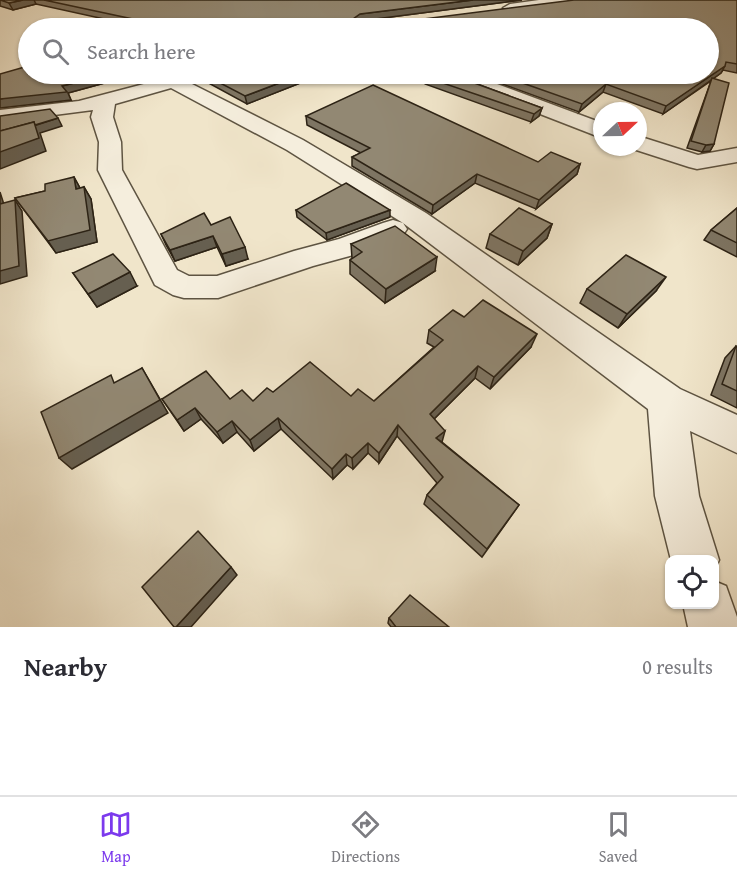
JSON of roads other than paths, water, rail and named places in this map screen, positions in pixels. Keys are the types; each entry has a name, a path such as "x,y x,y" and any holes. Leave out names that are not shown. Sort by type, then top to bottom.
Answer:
{"street":[{"path":"491,11 573,0"},
{"path":"0,116 80,107 167,84"},
{"path":"178,84 295,145 416,219 666,400 737,434"},
{"path":"480,84 593,128"},
{"path":"105,101 102,117 110,142 110,170 166,277 184,287 218,287 304,258 347,248 416,219"},
{"path":"647,146 697,162 737,155"},
{"path":"666,400 678,496 694,555"},
{"path":"709,609 714,627"}]}
